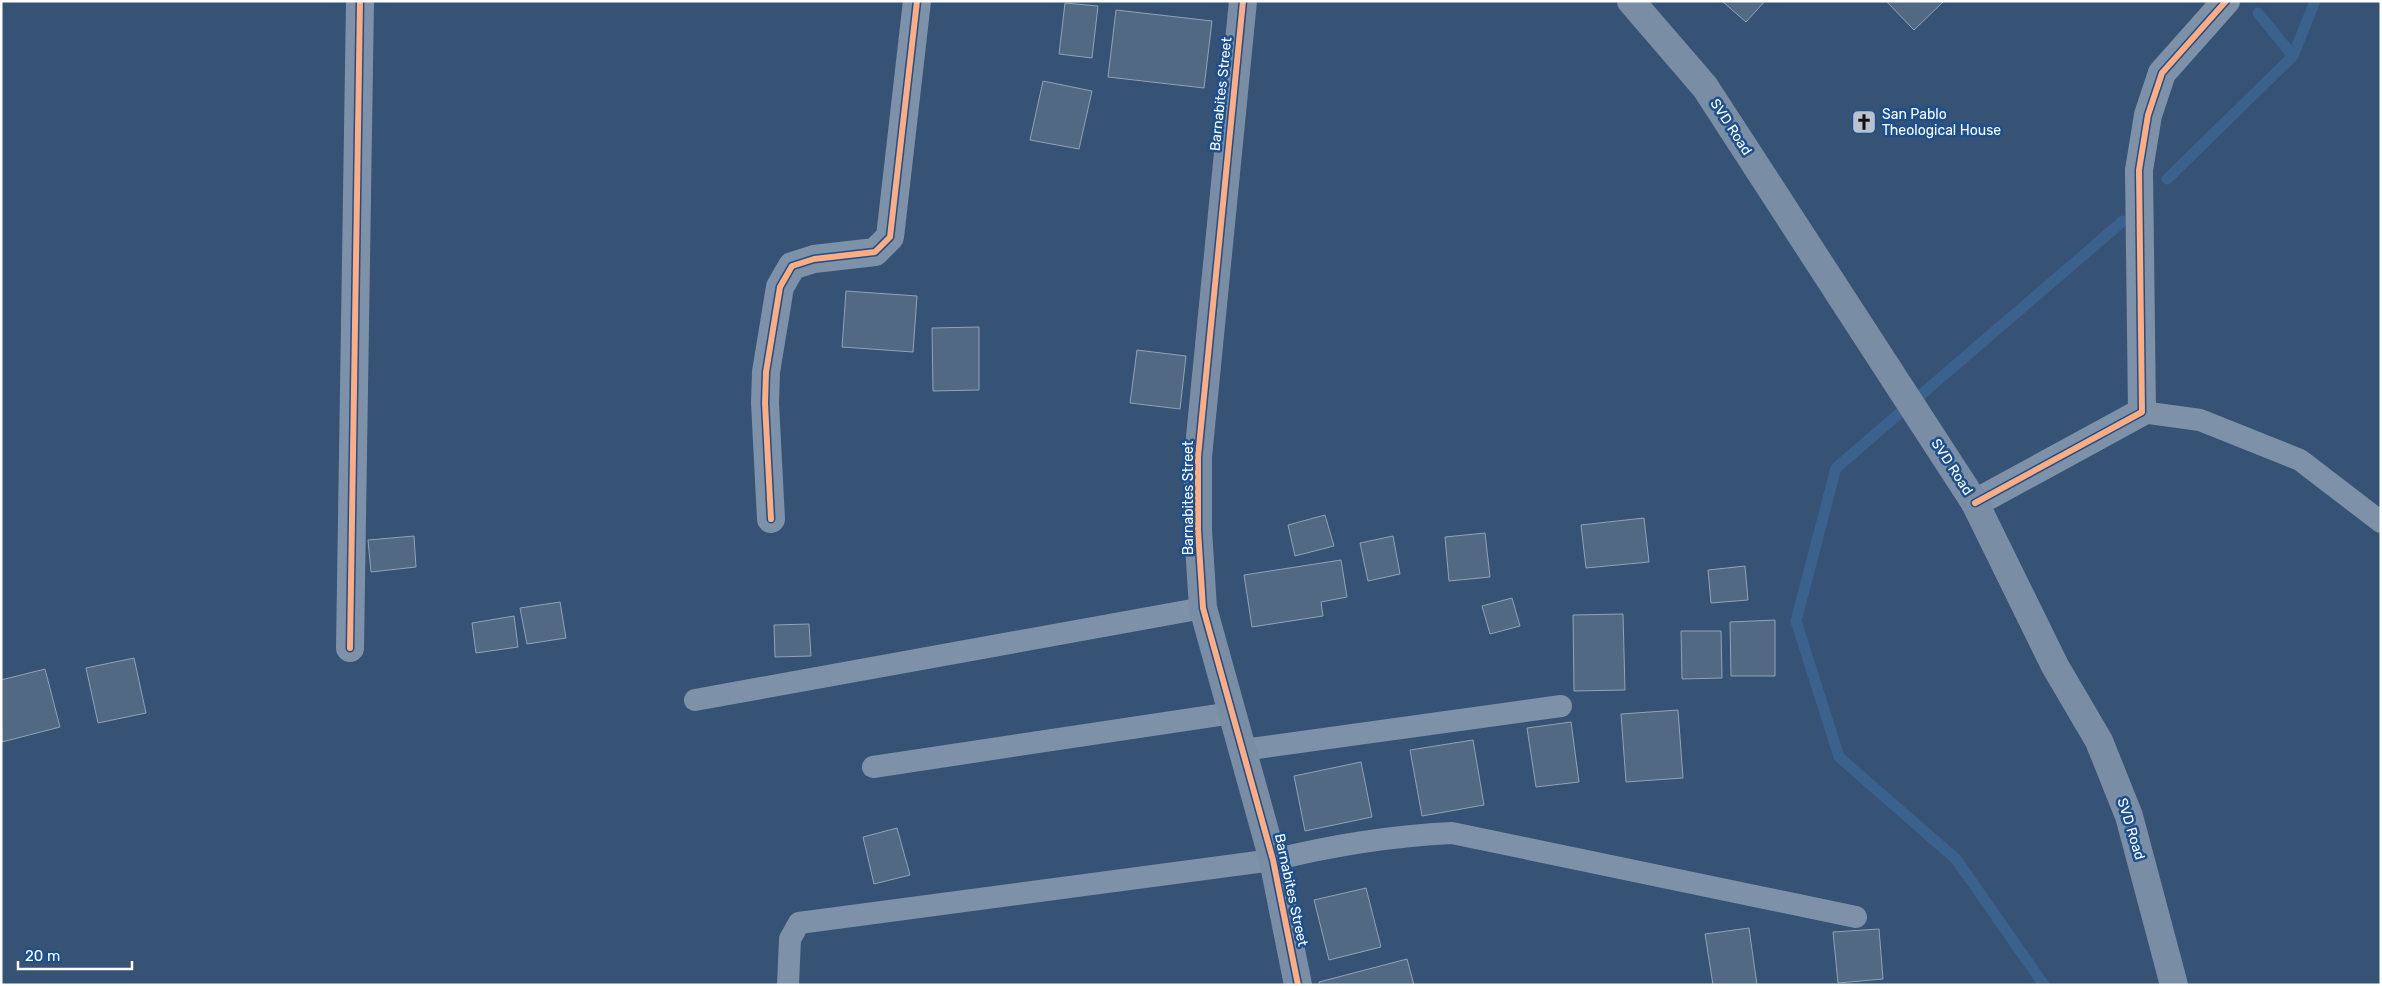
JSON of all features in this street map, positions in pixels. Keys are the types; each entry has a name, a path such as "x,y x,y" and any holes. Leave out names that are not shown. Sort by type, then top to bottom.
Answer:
{"street":[{"path":"350,648 360,1"},
{"path":"771,519 765,403 766,372 780,287 792,266 814,259 875,252 890,237 917,1"},
{"name":"Barnabites Street","path":"1243,1 1198,457 1198,530 1203,608 1273,860 1298,985"},
{"name":"SVD Road","path":"1631,1 1705,87 1975,503 2055,666 2099,741 2129,816 2174,985"},
{"path":"1975,503 2142,412 2139,170 2148,115 2162,73 2226,1"}],"lane":[{"path":"2142,412 2200,420 2300,460 2381,522"},
{"path":"695,700 1203,608"},
{"path":"1244,750 1560,706"},
{"path":"873,767 1232,713"},
{"path":"788,985 790,938 799,923 1273,860 1325,847 1397,835 1452,833 1856,918"}],"building":[{"path":"1722,1 1765,1 1746,22"},
{"path":"1886,1 1944,1 1914,30"},
{"path":"1065,3 1098,6 1092,58 1059,54"},
{"path":"1116,10 1212,21 1204,88 1108,77"},
{"path":"1043,81 1092,91 1079,149 1030,140"},
{"path":"846,291 917,296 913,352 842,347"},
{"path":"979,327 979,390 933,391 932,328"},
{"path":"1137,350 1186,356 1180,409 1130,403"},
{"path":"1325,515 1334,546 1295,556 1288,525"},
{"path":"1644,518 1649,562 1586,568 1581,525"},
{"path":"1485,533 1490,577 1449,581 1445,537"},
{"path":"414,536 416,567 371,572 368,540"},
{"path":"1393,536 1400,574 1368,581 1360,543"},
{"path":"1341,560 1347,597 1321,602 1323,616 1252,627 1244,575"},
{"path":"1745,566 1748,600 1711,603 1708,570"},
{"path":"1512,598 1520,626 1490,634 1482,606"},
{"path":"560,602 566,638 527,644 520,608"},
{"path":"1623,614 1625,690 1574,691 1573,615"},
{"path":"514,616 518,647 476,653 472,623"},
{"path":"1775,620 1775,676 1731,676 1730,622"},
{"path":"809,624 811,656 775,657 774,625"},
{"path":"1681,631 1721,631 1722,678 1682,679"},
{"path":"134,658 146,713 98,723 86,668"},
{"path":"45,669 60,727 2,742 1,680"},
{"path":"1678,710 1683,778 1626,782 1621,714"},
{"path":"1571,722 1579,782 1536,787 1527,728"},
{"path":"1473,740 1484,805 1422,816 1410,750"},
{"path":"1361,762 1372,817 1305,831 1294,776"},
{"path":"897,828 910,875 874,884 863,837"},
{"path":"1366,888 1381,947 1329,960 1314,900"},
{"path":"1749,928 1757,985 1713,985 1705,934"},
{"path":"1879,929 1883,979 1838,983 1833,932"},
{"path":"1407,959 1414,985 1319,985 1319,982"}],"waterway":[{"path":"2167,179 2293,56 2315,1"},
{"path":"2258,13 2293,56"},
{"path":"2044,985 1956,859 1839,757 1796,621 1836,468 2123,221"}],"cycle path":[{"path":"350,648 360,1"},
{"path":"771,519 765,403 766,372 780,287 792,266 814,259 875,252 890,237 917,1"},
{"path":"1243,1 1198,457 1198,530 1203,608 1273,860 1298,985"},
{"path":"1975,503 2142,412 2139,170 2148,115 2162,73 2226,1"}],"place":[{"name":"San Pablo Theological House","path":"1864,122"}]}
